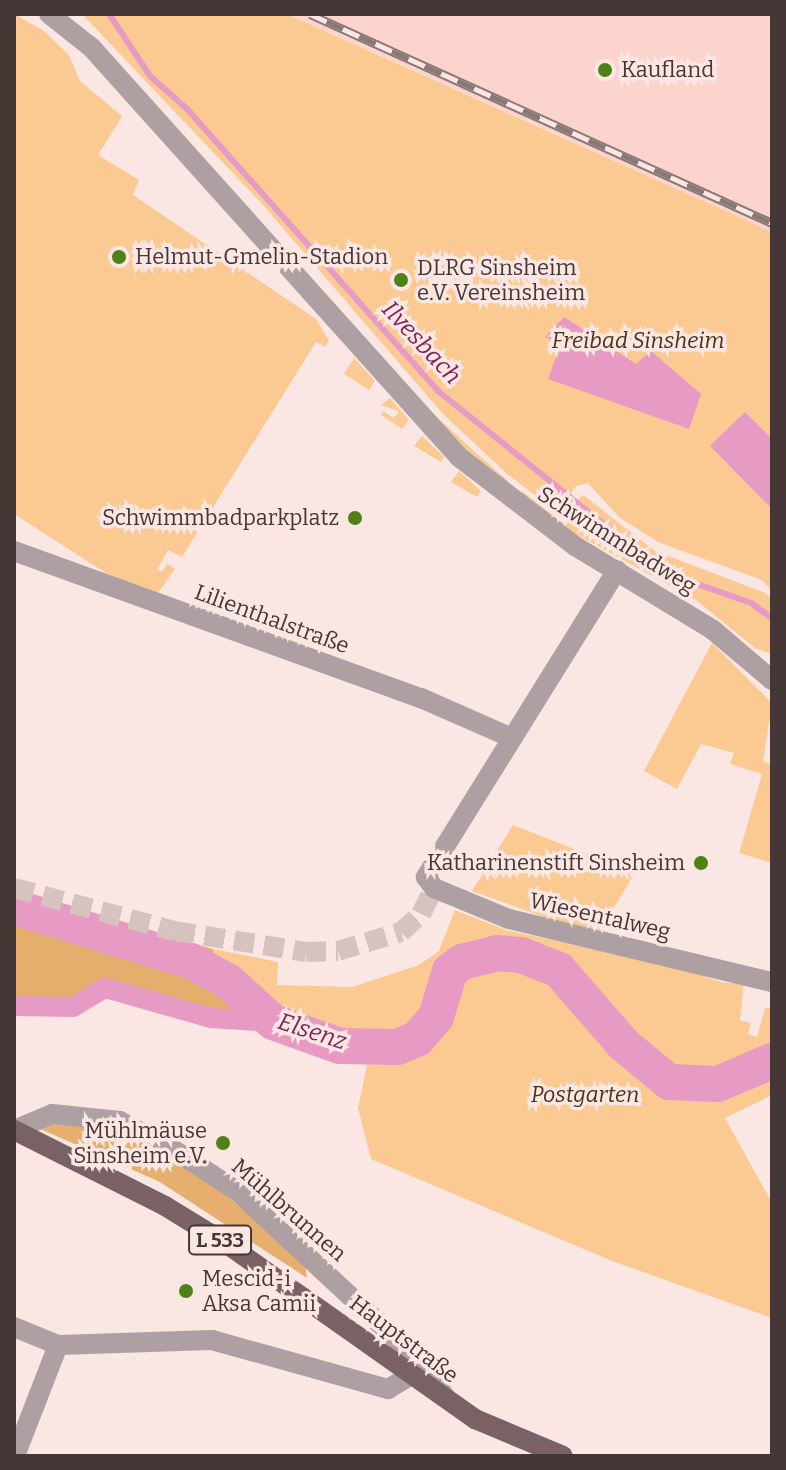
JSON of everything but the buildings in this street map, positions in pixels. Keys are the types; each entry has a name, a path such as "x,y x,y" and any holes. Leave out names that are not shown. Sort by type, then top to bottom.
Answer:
{"main road":[{"name":"Hauptstraße","path":"14,1130 165,1206 305,1295 449,1404 563,1456"}],"street":[{"name":"Schwimmbadweg","path":"49,14 91,47 459,457 533,517 713,630 772,680"},
{"name":"Lilienthalstraße","path":"14,551 421,698 512,738"},
{"path":"512,738 617,570"},
{"name":"Wiesentalweg","path":"512,738 426,877 434,888 509,919 772,982"},
{"name":"Mühlbrunnen","path":"14,1130 52,1114 120,1121 171,1148 237,1191 323,1269 425,1366 449,1404"},
{"path":"14,1327 58,1345 212,1340 388,1389 410,1376"},
{"path":"15,1456 58,1345"}],"shaded area":[{"path":"288,14 772,14 772,233 518,117"},
{"path":"564,317 636,364 651,351 701,394 689,429 548,379 561,343 545,337"},
{"path":"745,412 772,439 772,509 710,446"},
{"path":"14,896 213,949 214,969 275,1015 278,1025 214,1024 97,992 76,1011 14,1011 14,924 19,908 14,907"},
{"path":"52,1117 121,1128 213,1184 305,1263 307,1278 160,1182 36,1127"}],"green space":[{"name":"Helmut-Gmelin-Stadion","path":"14,14 44,31 69,55 80,81 122,116 98,155 139,180 133,195 316,319 329,341 325,347 316,342 182,557 168,550 157,570 162,572 167,564 175,569 158,593 120,582 14,514"},
{"name":"Freibad Sinsheim","path":"82,14 287,14 772,232 772,591 762,580 658,542 620,518 588,483 576,486 557,512 507,474 443,414 263,205"},
{"path":"354,358 375,381 369,390 344,374"},
{"path":"390,398 409,420 402,429 381,415 383,411 394,418 399,411 381,405"},
{"path":"437,417 508,481 504,485 434,420"},
{"path":"422,436 444,457 441,462 414,446"},
{"path":"459,471 481,491 477,497 451,482"},
{"path":"523,492 566,525 572,516 566,511 583,495 655,551 765,593 772,599 772,654 755,648 696,600 552,521 520,497"},
{"path":"712,643 772,703 763,761 772,765 772,863 739,853 762,774 730,764 734,753 701,744 677,789 644,771"},
{"path":"513,825 635,873 600,930 555,921 472,891"},
{"name":"Postgarten","path":"455,910 506,930 671,965 724,983 744,983 740,1020 751,1023 748,1034 757,1037 765,1008 772,1008 772,1095 725,1118 772,1203 772,1318 612,1261 371,1159 358,1108 370,1051 326,1052 278,1025 275,1015 214,969 213,949 278,962 277,985 352,987 419,965 439,951"}],"waterway":[{"name":"Ilvesbach","path":"109,14 150,76 187,109 438,391 637,551 683,579 751,603 772,618"},
{"name":"Elsenz","path":"14,907 191,961 229,982 273,1022 340,1046 397,1047 417,1039 436,1017 450,971 462,962 497,953 521,955 559,970 623,1044 669,1082 718,1084 772,1061"},
{"path":"14,1006 73,1007 105,988 211,1018 273,1022"}],"tunnel":[{"path":"14,888 175,931 306,952 338,951 401,932 421,914 434,888"}],"railway":[{"path":"310,14 772,223"}],"place":[{"name":"Kaufland","path":"605,70"},
{"name":"Helmut-Gmelin-Stadion","path":"119,257"},
{"name":"DLRG Sinsheim e.V. Vereinsheim","path":"401,280"},
{"name":"Schwimmbadparkplatz","path":"355,518"},
{"name":"Katharinenstift Sinsheim","path":"701,863"},
{"name":"Mühlmäuse Sinsheim e.V.","path":"223,1143"},
{"name":"Mescid-i Aksa Camii","path":"186,1291"}]}
